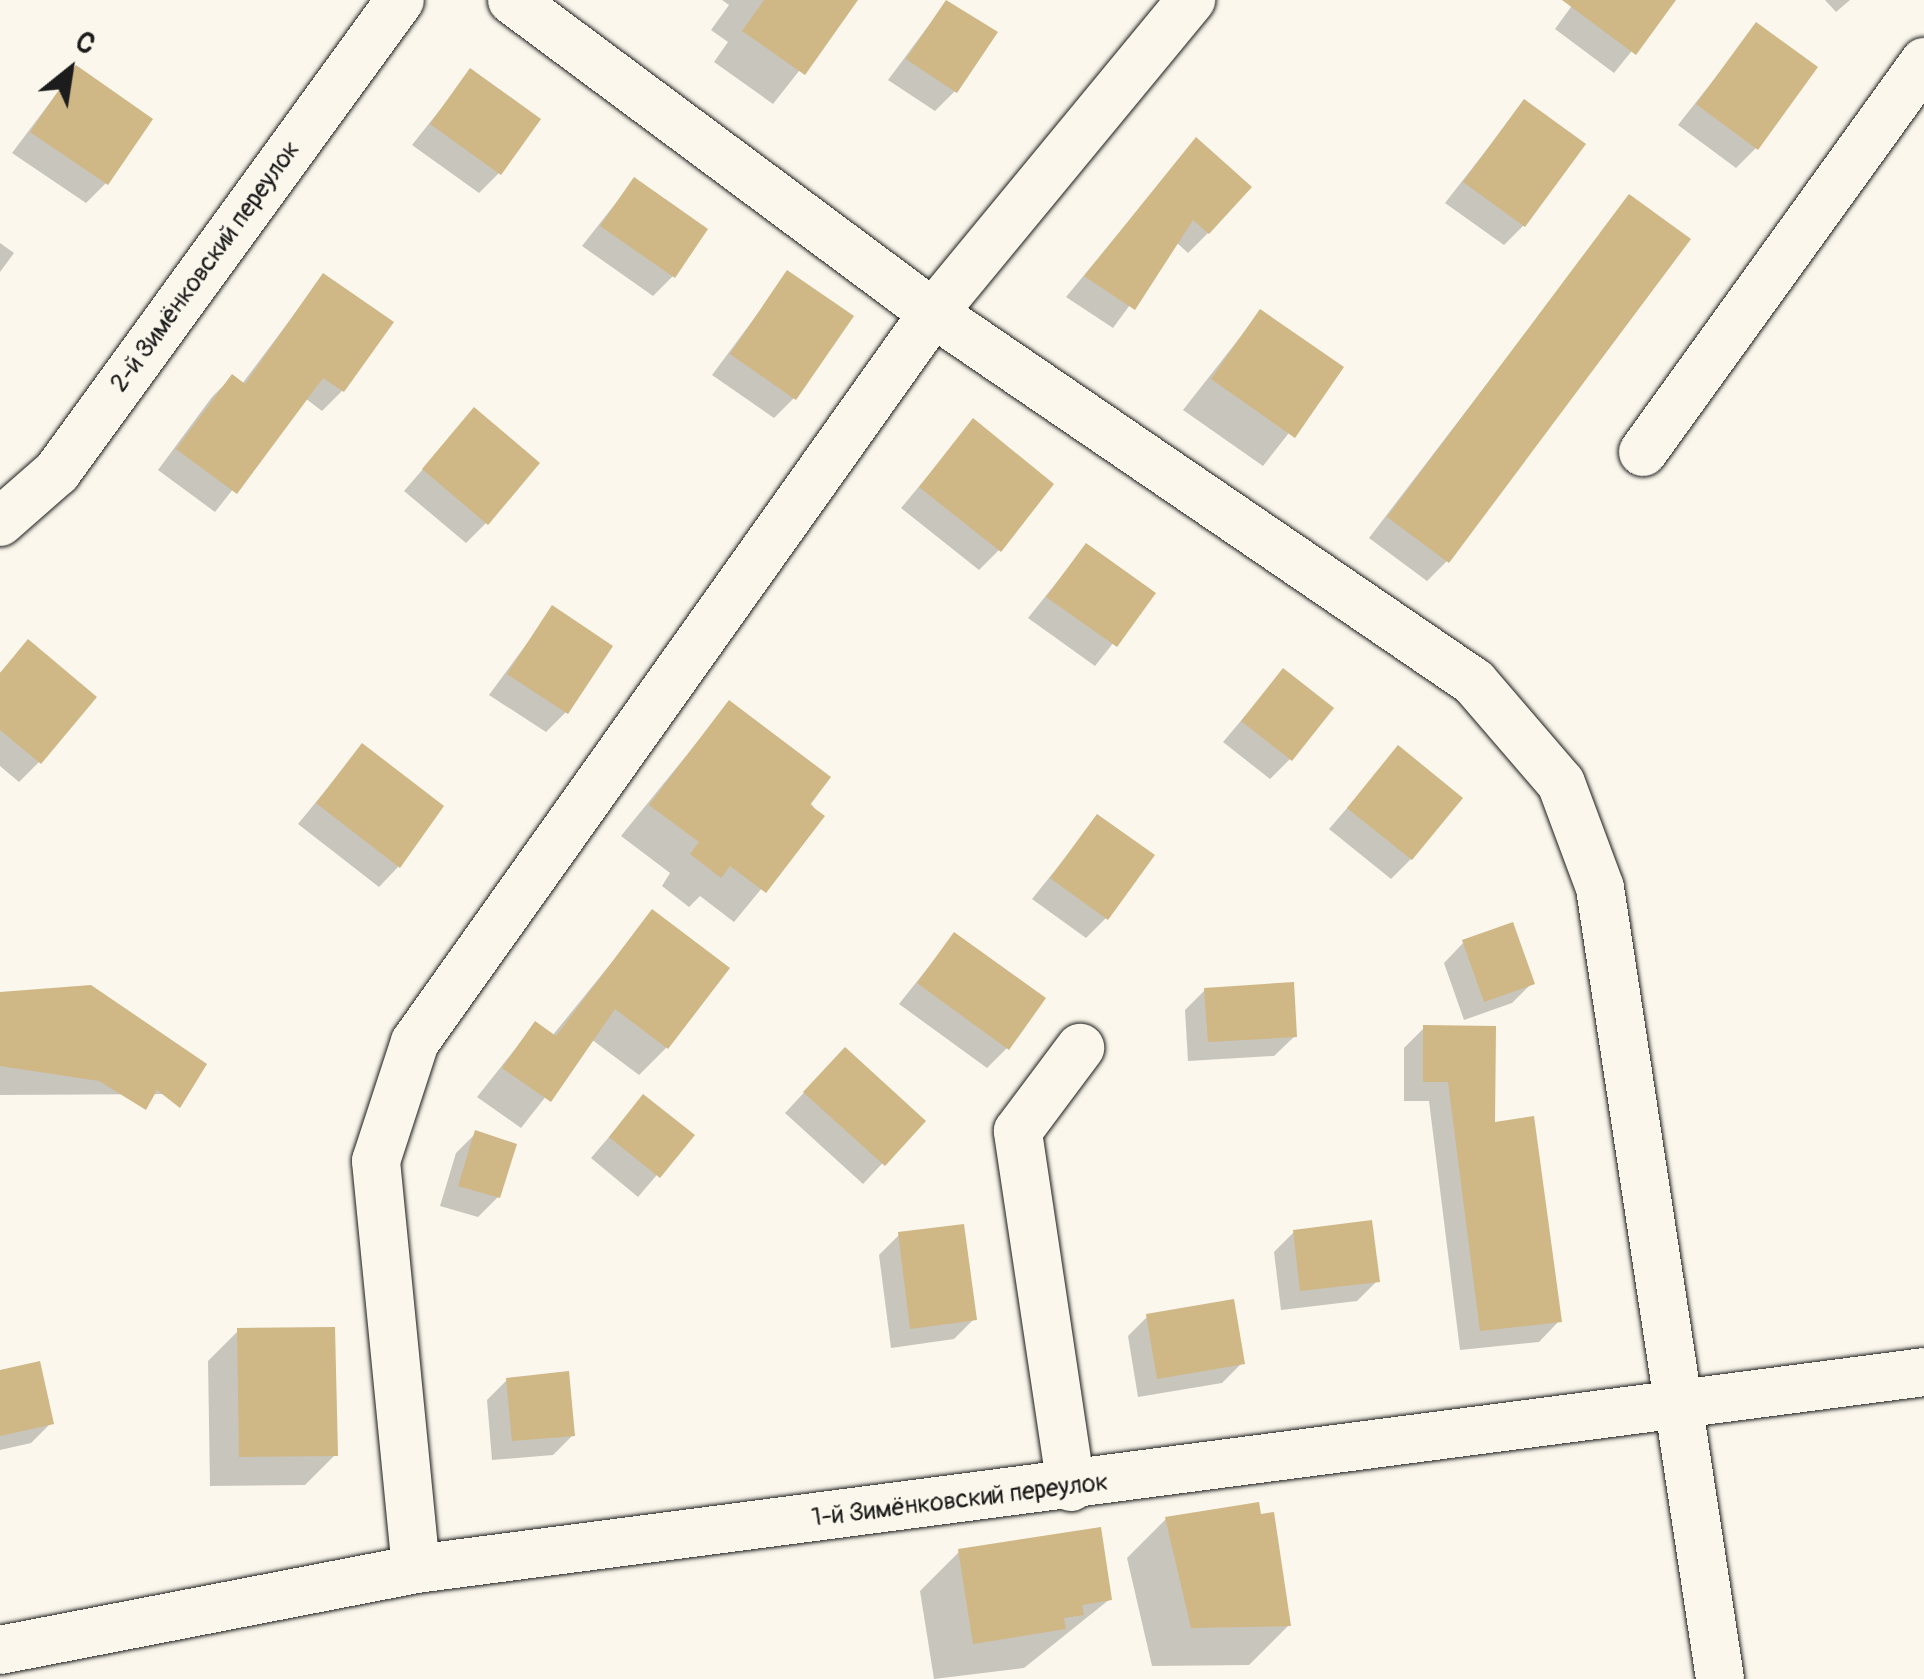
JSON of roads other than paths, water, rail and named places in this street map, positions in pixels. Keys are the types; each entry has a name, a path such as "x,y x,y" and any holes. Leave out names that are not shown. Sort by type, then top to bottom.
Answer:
{"lane":[{"name":"2-й Зимёнковский переулок","path":"0,522 57,472 400,0"},
{"path":"512,0 933,312 1474,682 1562,783 1600,888 1720,1679"},
{"path":"416,1569 376,1161 414,1042 933,312 1191,0"},
{"path":"1644,452 1924,62"},
{"path":"1071,1487 1018,1131 1080,1048"},
{"name":"1-й Зимёнковский переулок","path":"0,1650 416,1569 1682,1410 1924,1372"}]}
